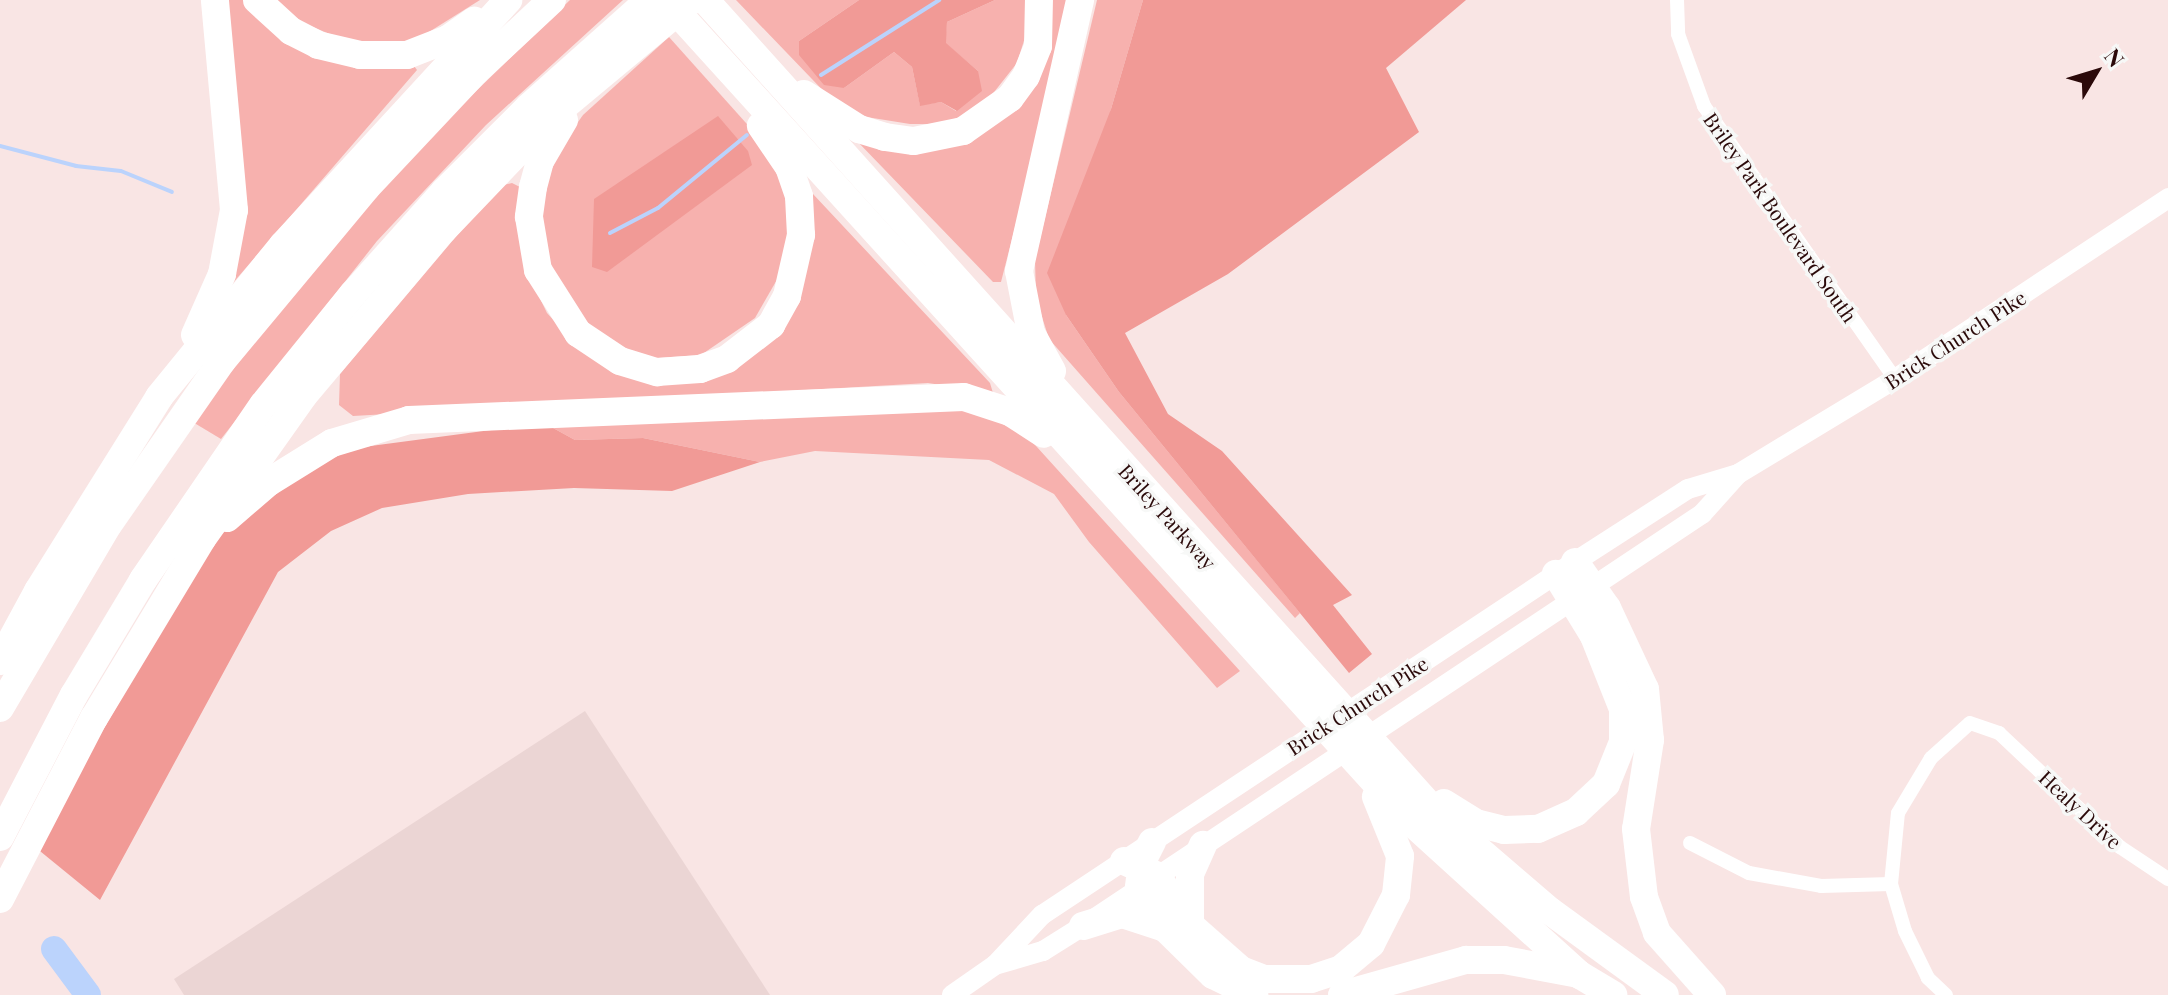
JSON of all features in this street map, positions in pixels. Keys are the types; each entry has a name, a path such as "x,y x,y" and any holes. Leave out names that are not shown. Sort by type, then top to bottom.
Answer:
{"highway":[{"path":"0,661 38,591 205,320 222,274 232,220 231,141 215,0"},
{"path":"257,0 272,17 318,45 384,57 407,55 448,39 506,0"},
{"path":"159,397 283,245 506,0"},
{"path":"0,708 108,525 222,361 366,188 476,71 552,0"},
{"path":"0,837 74,695 143,580 263,405 353,294 444,192 619,42 690,12 770,136 799,196 801,235 787,296 771,325 727,359 678,373 620,361 578,333 543,281 529,217 540,161 598,78 619,42 649,0"},
{"name":"Briley Parkway","path":"666,0 690,12 1078,457 1357,765 1487,894 1580,975 1613,995"},
{"name":"Briley Parkway","path":"705,0 1295,658 1478,854 1665,995"},
{"path":"738,38 830,113 859,129 914,141 963,131 1010,98 1038,46 1039,0"},
{"path":"1080,0 1019,271 1031,333 1044,358 1119,462"},
{"path":"0,899 94,718 202,539 304,395 381,300 551,117 598,78"},
{"path":"202,539 269,482 332,443 409,420 964,397 1010,412 1078,457"},
{"path":"1565,568 1645,689 1650,740 1636,829 1644,897 1657,933 1712,995"},
{"path":"1295,658 1337,687 1452,811 1504,830 1538,829 1560,822 1593,799 1606,784 1623,742 1623,709 1583,593"},
{"path":"1083,926 1122,914 1178,926 1241,970 1285,982 1341,969 1371,944 1396,895 1400,856 1386,816 1357,765"},
{"path":"1178,926 1190,874 1203,845"},
{"path":"1143,866 1178,926 1213,975 1254,995"},
{"path":"1342,995 1466,960 1504,960 1580,975"}],"main road":[{"name":"Brick Church Pike","path":"995,965 1043,951 1083,926 1143,866 1267,763 1565,568 1688,489 1738,474 1895,379 2168,198"},
{"name":"Brick Church Pike","path":"952,995 995,965 1042,915 1143,866 1203,845 1705,512 1738,474"}],"street":[{"name":"Briley Park Boulevard South","path":"1677,0 1678,34 1704,106 1895,379"},
{"name":"Healy Drive","path":"1891,884 1898,813 1931,758 1970,723 1999,733 2120,847 2168,879"},
{"path":"1690,843 1749,873 1821,886 1891,884 1905,931 1928,978 1946,995"}],"shaded area":[{"path":"224,0 250,0 270,26 411,62 417,70 232,284"},
{"path":"276,0 480,0 413,42 354,44 298,21"},
{"path":"570,0 623,0 486,125 377,241 221,439 191,421 353,219 440,126"},
{"path":"736,0 859,0 799,41 844,88 894,52 912,67 920,105 941,102 956,111 978,71 945,43 947,22 995,0 1027,0 1027,31 1017,63 991,96 966,115 940,124 910,124 854,115 835,103"},
{"path":"859,0 995,0 947,22 946,43 978,71 982,91 957,111 941,102 920,106 912,67 894,52 844,88 824,85 799,55 799,41"},
{"path":"1051,0 1073,0 1001,282 993,282 856,140 997,121"},
{"path":"1097,0 1143,0 1111,109 1066,315 1119,392 1300,613 1295,618 1049,339 1036,298 1035,260"},
{"path":"1143,0 1466,0 1386,68 1419,132 1228,274 1125,333 1168,414 1222,451 1352,595 1333,605 1372,654 1349,673 1119,392 1066,315 1047,273 1111,109"},
{"path":"669,37 763,142 786,181 792,227 786,264 755,318 701,355 643,359 587,327 555,282 541,230 542,193 556,153 583,115"},
{"path":"718,116 748,151 752,165 607,272 592,267 594,199"},
{"path":"512,183 522,188 533,284 547,313 569,337 650,380 767,342 813,194 990,383 993,393 928,383 353,416 339,405 340,374 459,233 503,185"},
{"path":"954,402 1017,425 1240,671 1217,688 1089,542 1054,494 989,460 815,451 760,462 643,438 575,440 544,423"},
{"path":"544,423 575,440 643,438 760,462 672,491 574,488 468,494 382,508 331,531 278,572 100,900 35,847 210,546 246,509 348,449"},
{"path":"585,711 770,995 184,995 174,979"}],"waterway":[{"path":"821,75 939,0"},
{"path":"610,233 658,208 747,135"},
{"path":"0,146 76,166 121,171 172,192"},
{"path":"54,949 88,995"}]}
